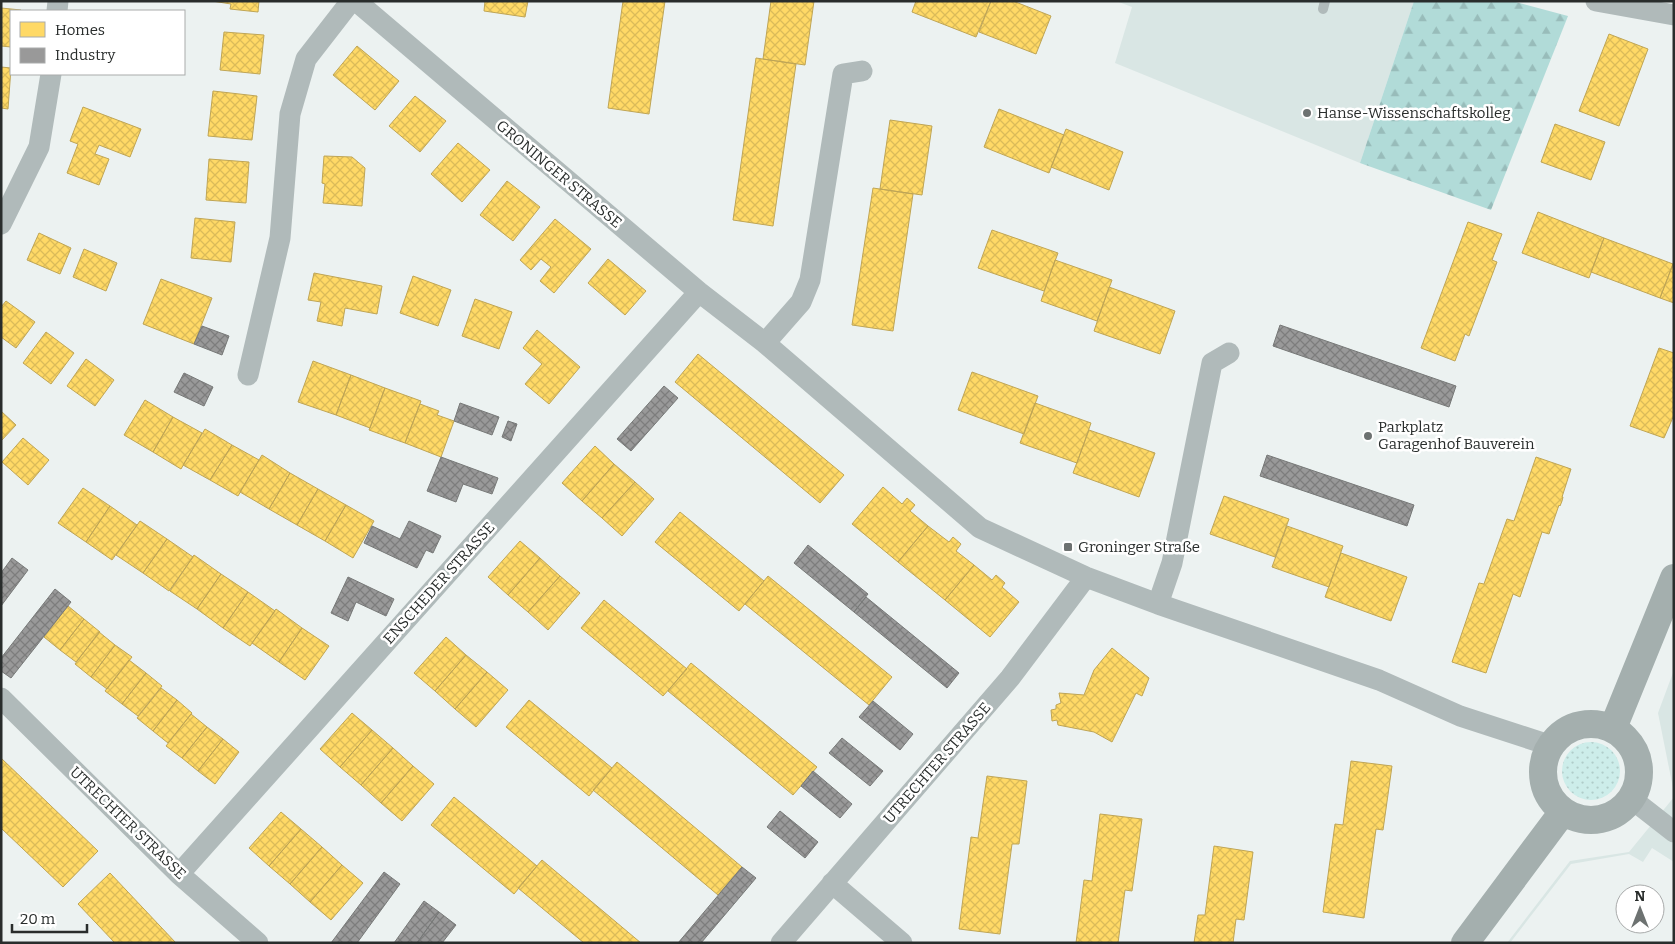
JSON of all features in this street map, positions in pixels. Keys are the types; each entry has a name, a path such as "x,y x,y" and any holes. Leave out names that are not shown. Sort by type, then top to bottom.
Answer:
{"main road":[{"path":"1613,728 1674,578"},
{"path":"1590,723 1613,728 1633,748 1637,758 1639,775 1633,800 1621,811 1606,819 1588,821 1562,813 1555,806 1542,781 1542,764 1549,745 1566,730 1590,723"},
{"path":"1464,943 1562,813"}],"street":[{"path":"248,375 280,238 290,114 306,59 351,1"},
{"name":"GRONINGER STRASSE","path":"356,1 699,292 765,343 980,528 1086,577 1158,604 1379,680 1460,716 1549,745"},
{"path":"1596,1 1674,15"},
{"path":"765,343 801,302 810,280 843,74 862,70"},
{"path":"1,224 38,147 51,75"},
{"name":"ENSCHEDER STRASSE","path":"179,874 699,292"},
{"path":"1158,604 1172,563 1212,363 1228,353"},
{"name":"UTRECHTER STRASSE","path":"781,943 1010,678 1086,577"},
{"name":"UTRECHTER STRASSE","path":"1,698 179,874 258,943"},
{"path":"1633,800 1674,832"},
{"path":"832,883 902,943"}],"shaded area":[{"name":"Hanse-Wissenschaftskolleg","path":"1116,1 1414,1 1360,163 1115,63 1132,7"},
{"path":"1674,670 1674,793 1658,713"},
{"path":"1591,742 1602,744 1615,755 1620,771 1618,782 1607,795 1591,800 1580,798 1567,787 1562,771 1564,760 1575,747"},
{"path":"1674,797 1674,862 1652,848 1643,862 1629,854 1571,864 1510,943 1507,943 1570,861 1629,852"}],"green space":[{"path":"1414,1 1512,1 1568,16 1491,210 1360,163"}],"building: Homes":[{"path":"212,1 259,1 258,12 230,9 231,4"},
{"path":"485,1 528,1 525,17 484,11"},
{"path":"623,1 665,1 649,114 608,108"},
{"path":"771,1 814,1 805,65 763,59"},
{"path":"916,1 991,1 976,37 912,12"},
{"path":"991,1 1013,1 1051,16 1036,54 979,32"},
{"path":"1,8 21,10 10,10 10,47 1,46"},
{"path":"224,32 264,35 260,74 220,70"},
{"path":"1609,34 1648,49 1619,126 1579,111"},
{"path":"357,46 399,81 375,110 333,75"},
{"path":"756,58 796,64 773,226 733,220"},
{"path":"1,67 10,68 8,109 1,108"},
{"path":"213,91 257,96 252,140 208,136"},
{"path":"415,96 446,121 420,152 389,126"},
{"path":"83,107 141,129 130,157 99,145 95,154 109,159 99,185 67,173 78,144 70,141"},
{"path":"999,109 1064,135 1049,173 984,147"},
{"path":"890,120 932,126 922,195 880,189"},
{"path":"1555,124 1605,142 1591,180 1541,162"},
{"path":"1066,129 1123,152 1109,190 1051,167"},
{"path":"458,143 490,170 462,202 431,174"},
{"path":"324,156 352,157 365,168 362,206 323,203 325,184 322,183"},
{"path":"209,159 249,162 246,203 206,200"},
{"path":"507,181 540,207 513,241 480,215"},
{"path":"873,188 913,194 893,331 852,325"},
{"path":"1538,212 1604,238 1589,278 1522,253"},
{"path":"195,218 235,222 231,262 191,258"},
{"path":"555,219 591,249 554,293 540,281 551,267 541,259 531,270 520,260"},
{"path":"1468,222 1502,234 1492,260 1497,262 1469,336 1465,334 1455,361 1421,348"},
{"path":"992,230 1058,253 1044,291 978,268"},
{"path":"39,233 71,248 60,274 27,260"},
{"path":"1604,238 1673,264 1660,298 1591,272"},
{"path":"84,249 117,263 106,291 73,277"},
{"path":"608,259 646,291 625,315 588,283"},
{"path":"1055,260 1112,280 1097,321 1041,301"},
{"path":"1674,264 1674,303 1660,298"},
{"path":"314,273 382,286 377,314 345,308 342,326 317,321 321,302 308,300"},
{"path":"413,276 451,290 438,326 400,313"},
{"path":"161,279 212,298 194,344 143,324"},
{"path":"1109,287 1175,311 1160,354 1094,331"},
{"path":"475,299 512,312 499,349 462,336"},
{"path":"6,301 35,322 16,348 1,337 1,307"},
{"path":"537,330 580,367 549,404 525,384 542,364 523,348"},
{"path":"46,332 74,353 51,384 23,363"},
{"path":"1659,348 1674,353 1674,415 1664,438 1630,426"},
{"path":"698,354 844,475 820,503 675,382"},
{"path":"86,359 114,380 95,406 67,386"},
{"path":"313,361 351,375 336,415 298,402"},
{"path":"972,372 1038,396 1024,434 958,410"},
{"path":"351,375 385,388 370,428 336,415"},
{"path":"385,388 421,401 405,443 369,430"},
{"path":"145,400 173,417 153,452 124,435"},
{"path":"1035,403 1091,423 1077,463 1020,443"},
{"path":"420,404 439,411 437,415 454,421 441,457 405,443"},
{"path":"1,411 16,425 1,441"},
{"path":"173,417 202,433 181,469 153,452"},
{"path":"205,429 232,445 210,480 183,465"},
{"path":"1089,430 1155,453 1139,497 1073,473"},
{"path":"23,438 49,460 28,485 2,462"},
{"path":"232,445 259,460 238,496 210,480"},
{"path":"595,446 614,464 582,501 562,483"},
{"path":"262,455 290,473 269,509 240,492"},
{"path":"1536,457 1571,469 1562,501 1549,534 1542,532 1520,597 1513,594 1486,673 1452,662 1479,583 1484,584 1507,519 1514,521"},
{"path":"614,464 635,482 602,518 582,501"},
{"path":"290,473 318,489 297,525 269,509"},
{"path":"635,482 654,499 622,536 602,518"},
{"path":"883,487 902,504 907,498 915,505 910,511 928,526 898,562 852,524"},
{"path":"83,488 110,506 86,542 58,523"},
{"path":"318,489 346,505 325,541 297,525"},
{"path":"1224,496 1289,519 1275,557 1210,534"},
{"path":"346,505 374,521 353,558 325,541"},
{"path":"110,506 137,525 112,560 86,542"},
{"path":"680,512 764,581 739,611 655,542"},
{"path":"140,521 167,539 143,573 116,555"},
{"path":"928,526 949,542 953,537 961,544 956,551 974,565 945,600 898,562"},
{"path":"1287,526 1343,546 1329,587 1272,567"},
{"path":"167,539 193,557 169,591 143,573"},
{"path":"520,541 540,558 508,595 488,577"},
{"path":"1341,553 1407,577 1391,621 1325,597"},
{"path":"194,555 221,574 197,609 170,591"},
{"path":"540,558 560,576 528,612 508,595"},
{"path":"974,565 992,580 996,575 1005,583 1002,587 1019,602 990,637 945,600"},
{"path":"221,574 248,592 223,628 197,609"},
{"path":"560,576 580,593 548,630 528,612"},
{"path":"768,576 892,677 869,705 745,604"},
{"path":"248,592 275,611 250,646 223,628"},
{"path":"604,600 687,669 663,696 581,628"},
{"path":"68,606 84,619 60,650 44,637"},
{"path":"276,609 302,628 279,662 252,643"},
{"path":"84,619 100,632 76,662 60,650"},
{"path":"302,628 329,646 305,680 279,662"},
{"path":"99,632 115,645 91,677 75,664"},
{"path":"446,637 466,655 435,691 414,673"},
{"path":"115,645 132,657 107,689 91,677"},
{"path":"1112,648 1149,678 1142,696 1136,693 1112,742 1094,732 1058,725 1057,720 1052,721 1051,710 1056,709 1056,705 1061,703 1059,693 1084,695 1094,670"},
{"path":"466,655 487,672 455,709 435,691"},
{"path":"129,660 146,673 122,704 105,691"},
{"path":"691,663 817,767 793,795 668,691"},
{"path":"487,672 508,690 476,727 455,709"},
{"path":"146,673 162,686 138,716 122,704"},
{"path":"161,688 177,700 153,731 137,718"},
{"path":"177,700 192,713 168,743 153,731"},
{"path":"529,700 612,768 589,796 506,727"},
{"path":"352,713 372,730 340,767 320,749"},
{"path":"191,714 207,727 182,758 166,746"},
{"path":"207,727 223,739 198,771 182,758"},
{"path":"372,730 393,748 361,785 340,767"},
{"path":"223,739 239,752 215,784 198,771"},
{"path":"393,748 413,766 381,803 361,785"},
{"path":"1,758 98,851 63,887 1,828"},
{"path":"1351,761 1392,766 1383,830 1376,829 1364,918 1323,912 1335,824 1343,825"},
{"path":"617,762 742,867 718,895 593,790"},
{"path":"413,766 434,784 402,821 381,803"},
{"path":"987,776 1027,781 1019,844 1012,844 1000,934 959,929 971,837 978,838"},
{"path":"454,797 537,866 514,894 431,825"},
{"path":"281,812 301,829 269,866 249,848"},
{"path":"1100,814 1142,819 1132,891 1125,890 1118,943 1076,943 1084,880 1092,881"},
{"path":"301,829 322,847 290,884 269,866"},
{"path":"1214,846 1253,852 1244,920 1236,919 1233,943 1194,943 1198,915 1205,915"},
{"path":"322,847 342,865 310,902 290,884"},
{"path":"542,860 641,943 584,943 518,888"},
{"path":"342,865 363,883 331,920 310,902"},
{"path":"110,873 176,943 115,943 78,904"}],"building: Industry":[{"path":"1280,325 1456,386 1449,407 1273,346"},
{"path":"202,326 229,336 222,355 194,344"},
{"path":"184,373 213,387 204,406 174,392"},
{"path":"664,386 678,398 631,451 617,439"},
{"path":"460,403 499,417 492,435 454,421"},
{"path":"508,421 517,424 511,441 502,437"},
{"path":"1267,455 1414,505 1407,526 1260,476"},
{"path":"441,457 498,478 492,494 463,484 456,502 427,491"},
{"path":"409,521 441,536 433,553 426,550 417,568 364,543 372,526 400,539"},
{"path":"808,545 868,594 854,612 794,563"},
{"path":"12,558 28,570 1,606 1,573"},
{"path":"348,577 394,599 386,616 356,602 348,621 331,613"},
{"path":"55,589 71,602 11,678 1,671 1,658"},
{"path":"866,597 959,673 947,688 854,612"},
{"path":"873,701 913,734 900,750 859,717"},
{"path":"842,738 883,771 870,786 829,753"},
{"path":"813,771 852,804 840,818 801,786"},
{"path":"780,811 818,842 805,858 767,827"},
{"path":"742,867 756,878 701,943 678,943"},
{"path":"384,872 400,884 357,943 331,943"},
{"path":"424,901 439,912 417,943 394,943"},
{"path":"439,912 456,925 442,943 417,943"}],"place":[{"name":"Hanse-Wissenschaftskolleg","path":"1307,113"},
{"name":"Parkplatz Garagenhof Bauverein","path":"1368,436"},
{"name":"Groninger Straße","path":"1068,547"}]}
